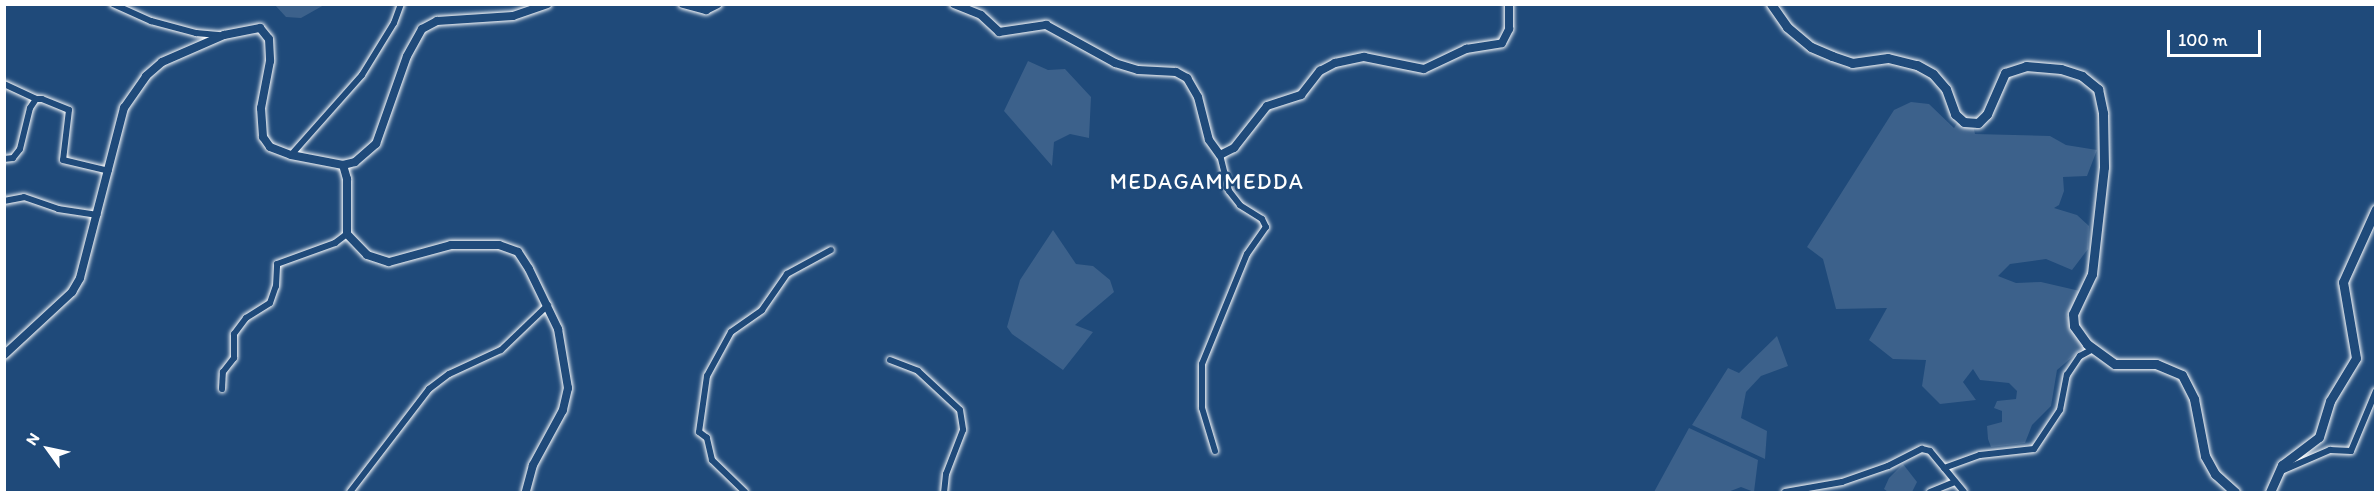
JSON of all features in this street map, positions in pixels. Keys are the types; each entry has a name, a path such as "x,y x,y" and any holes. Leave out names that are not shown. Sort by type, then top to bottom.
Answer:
{"main road":[{"path":"1772,4 1787,27 1822,52 1852,63 1888,58 1917,65 1933,74 1946,89 1955,114 1964,122 1978,123 1987,114 1993,92 2005,73 2026,66 2061,69 2082,76 2098,89 2103,113 2104,167 2092,274 2073,314 2074,326 2093,349 2115,364 2156,364 2182,375 2194,399 2208,461 2218,478 2235,492"},
{"path":"2271,490 2277,474 2290,457 2310,447 2319,437 2330,401 2356,358 2343,282 2376,209"}],"street":[{"path":"113,4 162,24 196,33 224,35"},
{"path":"291,154 362,75 394,23 401,4"},
{"path":"4,355 72,292 87,258 124,108 146,76 162,62 224,35 253,27 260,28 269,39 261,128 270,147 291,154 344,165 355,162 376,144 407,56 423,28 437,21 513,16 547,4"},
{"path":"683,4 706,10 718,4"},
{"path":"954,4 994,23 999,32 1046,26 1115,63 1138,70 1176,72 1187,78 1198,97 1209,140 1220,155 1229,191 1240,205 1262,219 1266,227 1247,254 1202,364 1202,408 1215,451"},
{"path":"1220,155 1233,148 1267,106 1301,95 1320,71 1335,63 1364,57 1424,69 1466,49 1502,44 1509,29 1509,4"},
{"path":"4,84 36,99 69,110 62,152 66,163 109,171"},
{"path":"4,159 13,158 20,149 36,99"},
{"path":"344,165 347,179 347,234 367,255 389,262 451,245 510,246 529,269 548,305 561,340 568,388 563,410 533,465 526,492"},
{"path":"4,201 24,197 58,209 99,215"},
{"path":"222,389 223,372 234,358 234,334 246,318 270,303 281,260 315,251 347,234"},
{"path":"745,492 712,460 707,438 699,432 707,376 731,332 762,310 787,274 831,250"},
{"path":"350,492 429,389 450,374 501,350 548,305"},
{"path":"1944,468 1980,455 2034,449 2046,437 2060,410 2067,375 2080,356 2093,349"},
{"path":"891,360 918,371 960,410 963,430 946,474 944,492"},
{"path":"2277,474 2330,450 2351,451 2376,391"},
{"path":"1785,492 1842,482 1888,466 1922,449 1930,451 1964,492"},
{"path":"1930,492 1955,482"}],"shaded area":[{"path":"275,5 324,5 301,18 286,17"},
{"path":"1028,61 1048,70 1065,69 1091,97 1089,138 1070,134 1054,142 1052,166 1004,111"},
{"path":"1911,102 1929,104 1954,128 1961,117 1972,120 1975,134 2050,136 2066,145 2097,150 2087,176 2063,177 2064,191 2059,205 2054,208 2077,215 2089,226 2088,249 2072,270 2046,259 2010,264 1998,276 2016,283 2041,282 2080,291 2067,316 2084,347 2057,370 2051,406 2032,425 2025,443 1991,447 1988,439 1987,426 2002,422 2002,411 1994,408 1997,401 2016,399 2017,391 2009,383 1980,380 1973,369 1963,382 1976,400 1940,404 1922,386 1926,360 1893,359 1869,340 1887,308 1836,309 1823,259 1807,247 1894,110"},
{"path":"1053,230 1076,264 1093,266 1110,280 1114,292 1075,325 1093,332 1063,370 1012,334 1007,327 1020,280"},
{"path":"1777,336 1788,366 1761,376 1746,392 1741,418 1767,431 1765,459 1692,425 1728,368 1739,373"},
{"path":"1689,428 1758,460 1754,492 1741,487 1728,492 1654,492"},
{"path":"1903,464 1917,482 1912,492 1888,492 1884,489 1889,478"}],"district":[{"name":"MEDAGAMMEDDA","path":"1207,182"}]}
